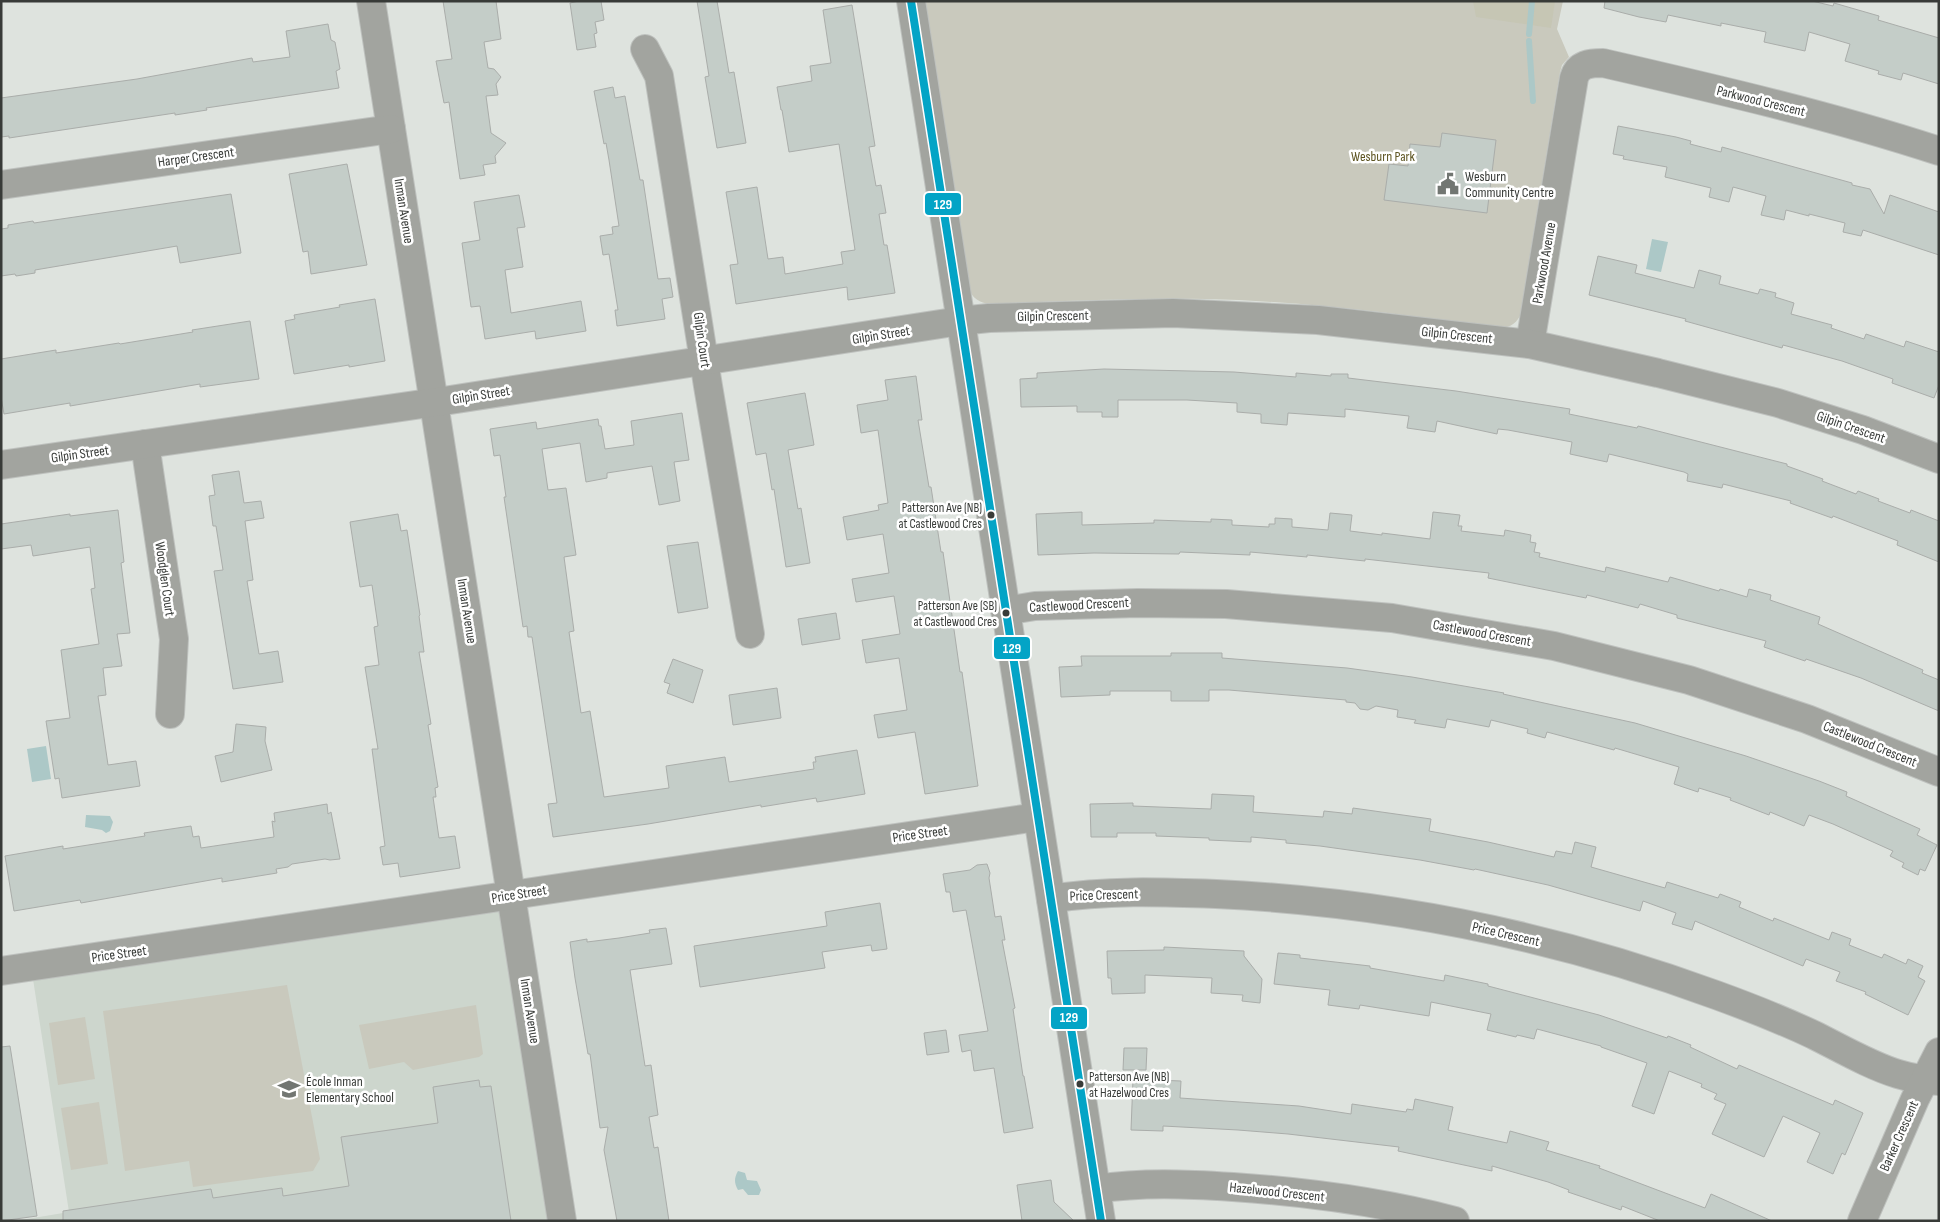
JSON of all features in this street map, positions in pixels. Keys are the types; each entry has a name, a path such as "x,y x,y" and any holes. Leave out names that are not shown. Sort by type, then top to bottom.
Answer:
{"street":[{"name":"Inman Avenue","path":"371,1 562,1221"},
{"path":"910,1 1101,1221"},
{"name":"Gilpin Court","path":"645,49 659,76 750,634"},
{"name":"Parkwood Crescent","path":"1582,67 1588,64 1603,63 1729,92 1867,128 1939,151"},
{"name":"Parkwood Avenue","path":"1530,344 1574,78 1582,67"},
{"name":"Harper Crescent","path":"1,185 392,129"},
{"name":"Gilpin Crescent","path":"960,321 989,318 1173,313 1318,320 1530,344 1778,403 1863,430 1939,459"},
{"name":"Gilpin Street","path":"1,465 434,402 960,321"},
{"name":"Woodglen Court","path":"145,444 174,639 170,714"},
{"name":"Castlewood Crescent","path":"1005,611 1035,606 1138,603 1226,604 1412,621 1554,646 1688,680 1807,719 1939,772"},
{"name":"Price Street","path":"1,971 1037,817"},
{"name":"Price Crescent","path":"1050,899 1083,894 1188,893 1253,896 1382,909 1475,926 1592,954 1657,974 1718,995 1789,1024 1894,1073 1932,1080"},
{"name":"Barker Crescent","path":"1862,1221 1932,1080 1939,1052"},
{"name":"Hazelwood Crescent","path":"1096,1189 1127,1184 1191,1184 1286,1190 1378,1204 1455,1221"}],"shaded area":[{"name":"École Inman Elementary School","path":"500,910 548,1221 15,1221 69,1212 33,979"}],"green space":[{"name":"Wesburn Park","path":"924,1 1563,1 1557,29 1569,57 1562,65 1560,72 1520,316 1511,325 1498,328 1352,309 1243,300 1152,299 983,303 972,295 969,289"},
{"path":"1473,1 1555,1 1551,28 1476,17"},
{"path":"287,985 320,1159 313,1171 193,1187 189,1161 125,1171 103,1011"},
{"path":"476,1005 483,1054 479,1057 413,1070 404,1062 369,1069 359,1025"},
{"path":"85,1017 95,1079 58,1085 49,1023"},
{"path":"99,1102 108,1164 71,1170 61,1108"}],"water":[{"path":"1652,239 1668,242 1661,272 1646,269"},
{"path":"46,746 51,779 32,782 27,749"},
{"path":"86,815 110,816 113,822 110,831 106,833 102,830 85,827"},
{"path":"738,1171 745,1173 747,1180 757,1181 761,1190 759,1195 748,1195 743,1189 738,1190 735,1180"}],"building":[{"path":"443,1 496,1 501,39 484,42 488,68 494,69 501,77 496,84 498,95 486,96 491,133 506,143 495,156 496,163 483,165 485,175 460,179 449,102 444,103 436,61 452,59"},
{"path":"601,1 604,20 595,22 597,33 594,34 596,47 577,50 570,3"},
{"path":"697,1 717,1 729,73 734,72 746,143 717,148 705,77 709,76"},
{"path":"1605,1 1812,1 1833,6 1834,3 1879,16 1878,20 1939,38 1939,84 1903,73 1901,80 1878,74 1879,71 1845,61 1850,44 1809,32 1805,51 1764,42 1766,32 1721,23 1721,26 1668,15 1666,22 1639,17 1604,8"},
{"path":"852,5 875,146 869,147 876,186 881,185 886,213 879,214 884,245 887,245 895,293 848,300 847,287 736,304 730,265 738,264 726,192 757,187 768,259 783,257 785,274 843,264 841,252 855,250 839,144 789,152 777,87 812,81 810,66 831,63 823,10"},
{"path":"328,24 331,40 335,42 340,69 336,71 339,88 206,108 207,110 175,115 175,113 9,138 9,136 1,137 1,98 137,79 252,58 253,62 290,57 286,31"},
{"path":"613,87 615,98 625,96 640,180 643,180 658,279 670,278 673,297 662,299 665,319 617,326 615,310 618,310 609,254 603,255 600,236 613,234 612,227 619,226 606,143 604,144 594,91"},
{"path":"1618,126 1676,137 1691,141 1690,144 1721,152 1722,147 1852,183 1852,185 1870,189 1884,214 1890,195 1939,212 1939,255 1863,230 1861,236 1843,232 1845,223 1809,214 1809,216 1786,210 1784,220 1761,215 1766,196 1733,187 1729,202 1709,197 1711,188 1665,177 1667,167 1623,159 1624,156 1613,154"},
{"name":"Wesburn Community Centre","path":"1442,133 1496,140 1487,213 1384,200 1389,164 1408,166 1410,144 1440,147"},
{"path":"347,164 367,265 311,274 308,251 303,252 289,174"},
{"path":"231,194 241,253 180,263 177,246 35,270 35,273 1,276 1,229 8,228 8,225 33,221 34,223"},
{"path":"519,195 525,227 517,228 523,267 505,270 511,313 581,301 586,331 536,339 535,331 485,339 480,306 471,307 462,243 480,240 474,202"},
{"path":"1598,256 1637,265 1635,273 1694,288 1699,270 1721,276 1719,284 1758,294 1760,289 1776,293 1775,297 1794,303 1791,314 1832,325 1831,328 1864,339 1866,334 1904,347 1906,341 1939,352 1939,385 1934,398 1892,383 1893,379 1842,361 1783,345 1782,348 1685,321 1686,319 1589,295"},
{"path":"375,299 385,361 294,374 285,321 295,319 294,315"},
{"path":"250,321 259,379 200,387 200,384 70,406 70,403 4,414 1,397 1,359 56,350 56,353 120,344"},
{"path":"1104,369 1234,372 1296,377 1296,373 1331,376 1331,374 1348,374 1348,378 1456,391 1570,409 1569,414 1637,428 1638,426 1787,464 1787,466 1856,494 1858,491 1910,513 1911,510 1939,521 1939,562 1897,545 1898,541 1833,516 1832,518 1790,503 1791,501 1723,484 1722,488 1687,481 1688,474 1684,472 1609,454 1607,462 1570,454 1572,442 1508,430 1498,429 1497,434 1437,421 1435,432 1407,428 1409,416 1345,409 1345,417 1288,413 1287,425 1261,423 1261,414 1237,412 1237,403 1187,400 1118,400 1118,417 1102,417 1102,412 1077,412 1077,406 1021,407 1020,379 1037,378 1037,373"},
{"path":"916,376 922,420 918,420 941,552 943,552 978,786 925,794 915,732 878,738 874,715 907,710 899,658 866,663 862,640 900,634 894,596 856,602 852,579 889,573 883,534 847,540 843,517 879,510 878,505 888,503 878,430 861,433 857,405 888,400 885,380"},
{"path":"805,393 814,445 788,450 798,509 801,508 810,563 786,567 774,489 772,490 766,453 756,455 747,403"},
{"path":"682,413 689,460 674,462 680,501 659,505 652,466 607,473 607,478 586,482 580,443 542,449 548,490 566,488 576,555 564,557 574,631 569,632 581,713 590,711 604,797 669,788 666,766 725,757 729,782 814,769 813,762 816,762 815,757 857,750 865,794 817,802 816,798 761,807 761,805 648,824 553,837 548,804 557,803 532,637 528,637 527,626 523,627 504,497 506,497 500,455 494,456 490,429 536,422 537,429 598,419 605,449 634,445 631,421"},
{"path":"239,471 244,503 261,501 264,518 245,521 253,580 247,581 259,654 278,651 283,682 233,689 214,571 223,570 216,526 213,526 209,496 215,495 212,475"},
{"path":"118,510 124,562 121,563 130,633 117,634 122,666 103,668 106,695 98,696 108,765 136,761 140,786 62,798 59,778 55,779 46,721 70,718 61,650 99,644 91,589 95,588 90,547 33,556 31,545 1,549 1,524 70,514 70,516"},
{"path":"1082,512 1082,525 1154,523 1154,520 1211,522 1211,519 1232,520 1232,525 1269,527 1269,524 1275,524 1275,518 1292,519 1292,527 1328,530 1330,513 1352,515 1350,531 1430,539 1433,512 1460,515 1458,526 1462,526 1461,531 1504,536 1505,530 1531,535 1530,542 1536,543 1534,552 1540,553 1539,557 1605,572 1606,567 1668,582 1670,577 1747,597 1749,589 1771,595 1770,600 1820,617 1818,624 1923,670 1922,673 1939,680 1939,711 1861,678 1764,647 1766,641 1677,618 1677,615 1640,604 1638,608 1587,595 1586,598 1488,578 1489,573 1365,559 1365,561 1250,552 1250,555 1180,552 1179,554 1094,553 1038,555 1036,514"},
{"path":"398,514 401,531 407,530 420,615 424,652 419,652 431,724 428,725 438,787 435,788 436,797 433,797 439,838 455,836 460,868 400,877 398,863 383,865 380,847 385,846 372,749 378,749 365,667 379,665 374,627 378,626 372,585 360,587 350,522"},
{"path":"698,542 708,608 678,613 667,546"},
{"path":"836,613 840,639 802,645 798,619"},
{"path":"1171,653 1222,653 1222,658 1347,668 1412,677 1504,693 1635,723 1746,756 1847,792 1846,796 1920,829 1917,835 1937,845 1925,871 1920,869 1918,875 1902,867 1904,863 1890,856 1893,851 1809,815 1804,826 1770,812 1769,815 1730,800 1731,798 1699,788 1698,792 1674,784 1679,767 1615,748 1614,750 1547,732 1545,738 1527,733 1528,729 1491,720 1489,727 1447,719 1445,728 1414,723 1416,720 1397,717 1398,710 1376,706 1368,710 1360,709 1355,703 1346,702 1346,700 1229,690 1209,690 1209,701 1171,701 1171,691 1110,691 1110,695 1061,697 1059,667 1082,666 1081,656 1171,656"},
{"path":"673,659 703,670 693,703 667,693 670,684 664,682"},
{"path":"777,688 781,718 733,725 729,695"},
{"path":"236,724 266,727 265,741 272,770 221,782 215,756 233,752"},
{"path":"1212,794 1254,796 1253,812 1323,817 1324,811 1352,814 1353,808 1431,819 1429,831 1554,857 1556,851 1572,854 1575,842 1596,847 1591,867 1665,888 1667,882 1718,898 1720,894 1741,902 1739,907 1773,921 1774,918 1829,940 1832,932 1851,939 1849,945 1882,958 1884,954 1906,964 1908,959 1923,966 1918,977 1925,981 1908,1015 1865,994 1866,992 1836,981 1840,972 1806,959 1803,966 1695,921 1692,930 1672,924 1676,913 1643,901 1640,911 1548,885 1475,869 1320,846 1286,843 1286,840 1251,837 1251,842 1209,840 1209,838 1156,836 1156,833 1117,833 1117,837 1091,837 1090,804 1133,803 1133,806 1211,809"},
{"path":"327,804 328,814 331,812 340,859 325,859 292,864 288,867 276,869 277,873 222,882 222,878 81,903 80,900 14,911 5,856 63,846 63,849 145,836 144,833 191,826 193,837 199,836 201,848 274,837 272,821 275,822 274,813"},
{"path":"987,864 990,873 989,878 995,917 1001,916 1005,940 1002,940 1015,1008 1013,1009 1023,1076 1033,1128 1004,1133 994,1068 974,1071 971,1050 962,1052 959,1035 988,1031 966,910 953,912 950,892 946,892 943,874 970,870 977,865"},
{"path":"880,903 887,949 872,951 871,945 822,952 825,968 700,987 694,946 827,926 825,912"},
{"path":"666,928 672,964 630,970 645,1066 651,1065 658,1115 649,1117 654,1148 658,1147 669,1221 617,1221 604,1150 608,1127 600,1128 590,1054 588,1054 570,942 587,939 587,942 619,938 650,933 649,930"},
{"path":"1164,947 1244,951 1244,956 1262,979 1260,1003 1242,1001 1243,995 1211,993 1212,978 1145,975 1145,993 1112,994 1111,978 1108,978 1107,951 1164,950"},
{"path":"1278,953 1300,955 1300,958 1370,966 1370,968 1444,981 1445,975 1488,984 1488,986 1599,1015 1667,1038 1668,1036 1691,1045 1690,1047 1737,1069 1739,1065 1833,1105 1835,1100 1863,1113 1845,1155 1842,1153 1833,1174 1807,1162 1820,1133 1783,1116 1764,1157 1712,1134 1726,1104 1714,1099 1717,1094 1701,1087 1702,1084 1669,1071 1654,1114 1632,1106 1647,1063 1601,1046 1537,1029 1534,1039 1487,1030 1491,1014 1431,1002 1429,1016 1360,1005 1359,1009 1328,1005 1330,990 1274,984"},
{"path":"946,1030 949,1052 927,1055 924,1033"},
{"path":"10,1046 37,1216 1,1221 1,1047"},
{"path":"1124,1048 1147,1048 1146,1070 1123,1070"},
{"path":"1133,1079 1181,1081 1180,1098 1299,1106 1351,1114 1352,1104 1406,1112 1407,1109 1413,1110 1415,1099 1453,1107 1448,1130 1507,1143 1510,1131 1549,1142 1546,1150 1600,1166 1599,1168 1705,1208 1711,1194 1772,1221 1660,1221 1622,1206 1621,1210 1568,1192 1569,1190 1548,1182 1492,1166 1492,1171 1398,1151 1399,1147 1238,1130 1163,1126 1163,1131 1131,1130"},
{"path":"479,1080 480,1087 491,1086 511,1221 63,1221 63,1211 211,1189 213,1198 282,1188 283,1196 349,1186 341,1137 438,1123 433,1087"},
{"path":"1051,1180 1054,1202 1074,1221 1022,1221 1017,1185"}],"waterway":[{"path":"1529,34 1532,1"},
{"path":"1529,41 1533,101"}],"transit line":[{"name":"129","path":"911,1 1101,1221"}],"place":[{"name":"Wesburn Community Centre","path":"1448,184"},
{"name":"Patterson Ave (NB) at Castlewood Cres","path":"991,515"},
{"name":"Patterson Ave (SB) at Castlewood Cres","path":"1006,613"},
{"name":"Patterson Ave (NB) at Hazelwood Cres","path":"1080,1084"},
{"name":"École Inman Elementary School","path":"289,1089"}]}
